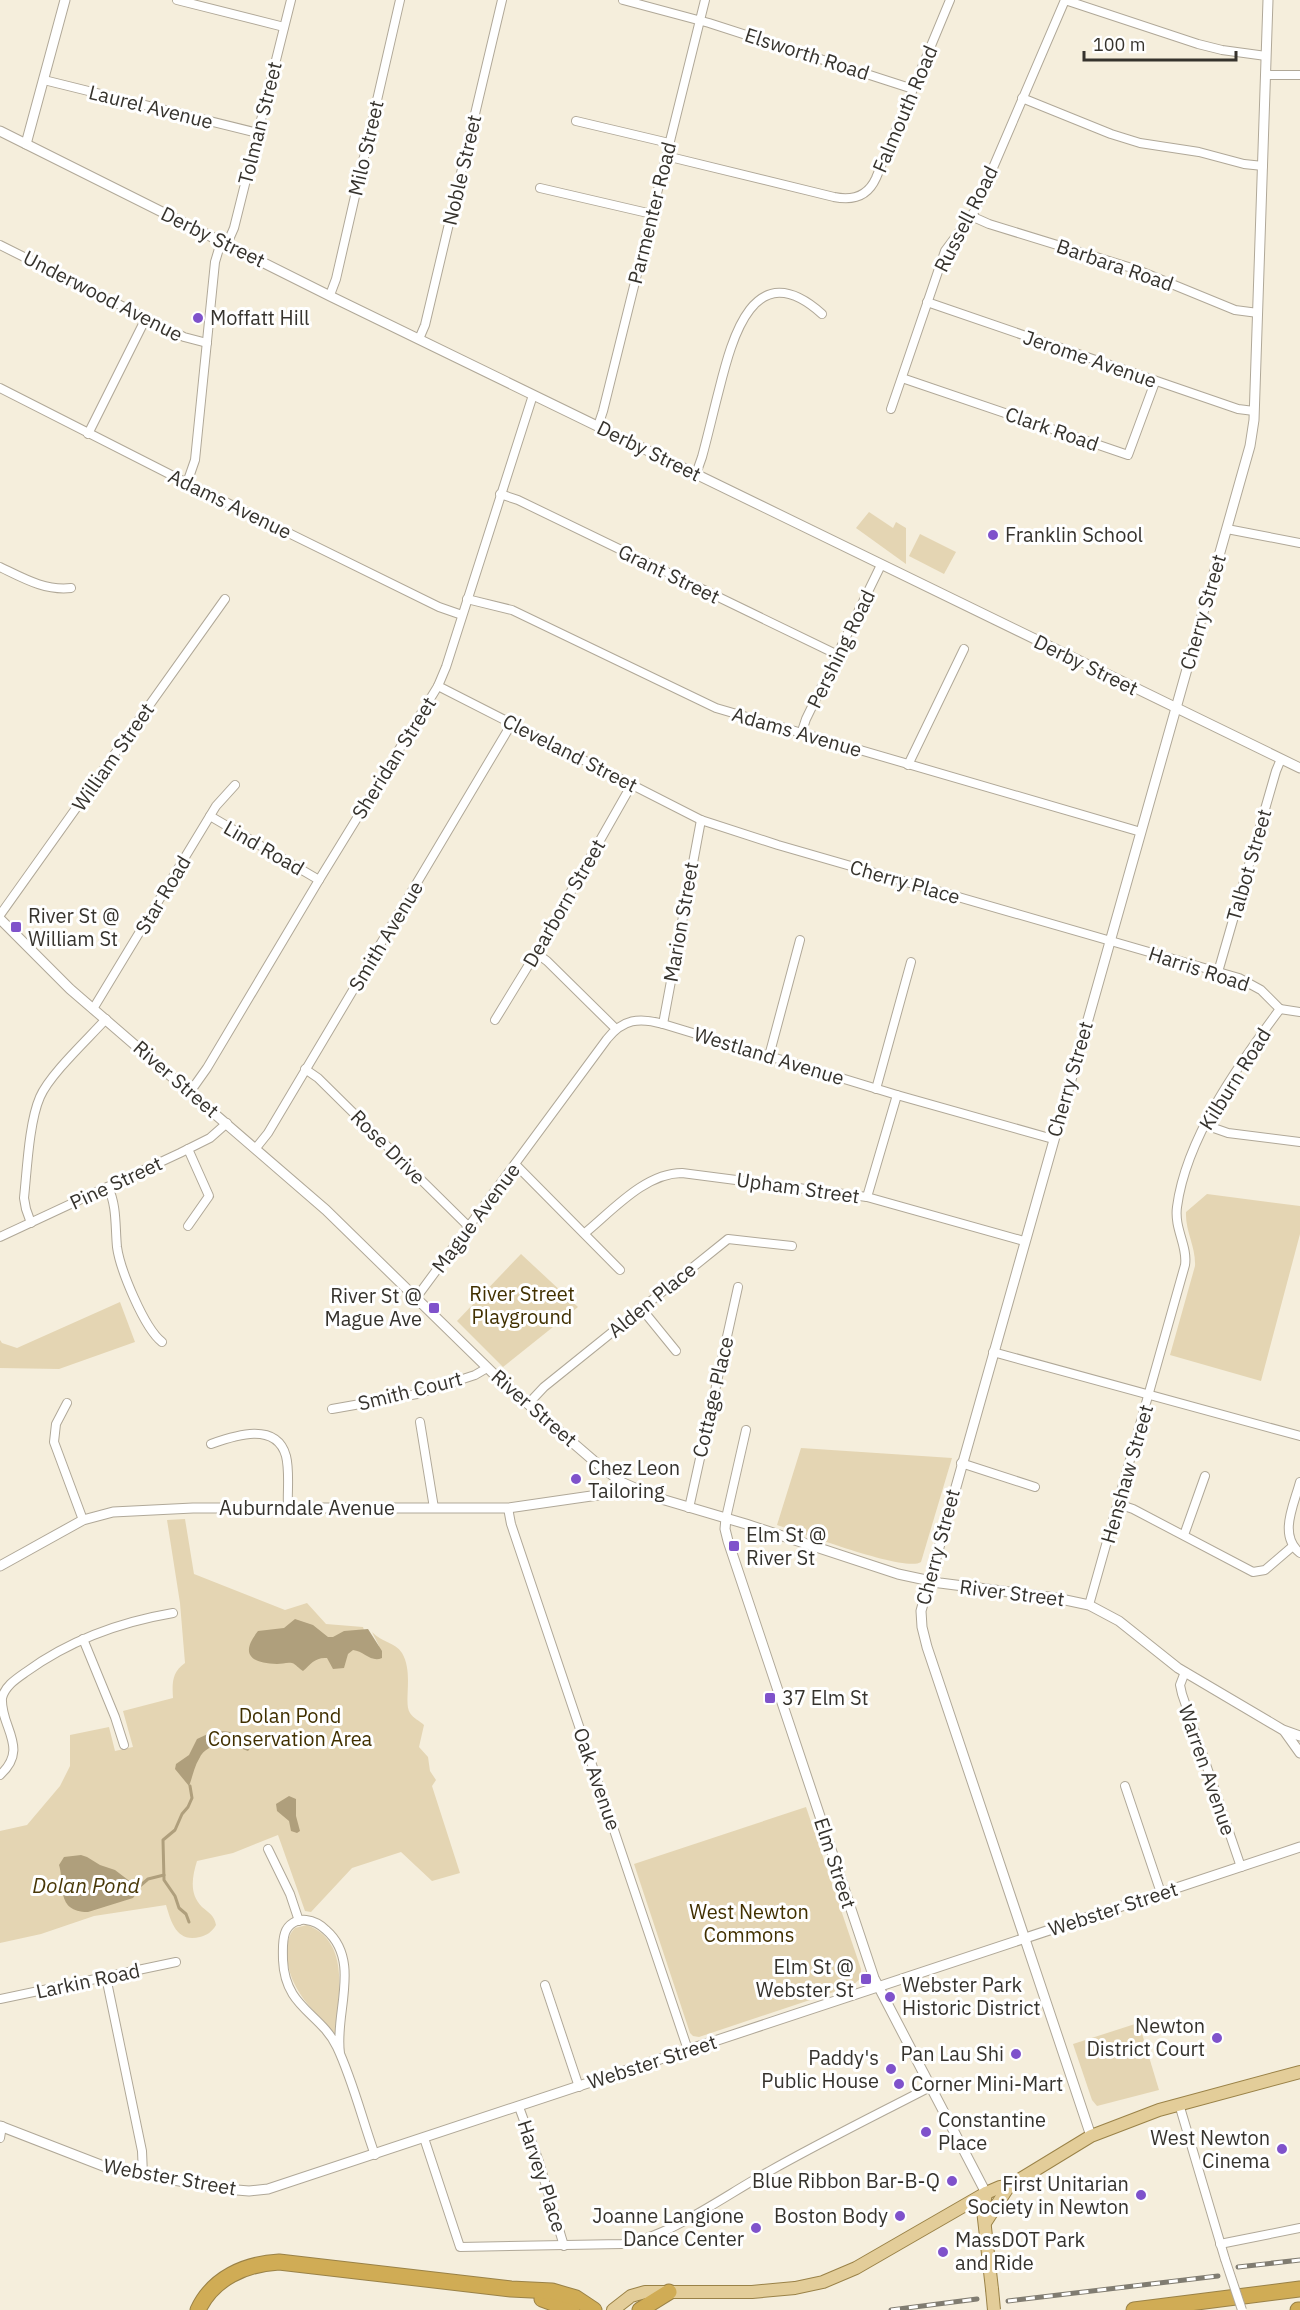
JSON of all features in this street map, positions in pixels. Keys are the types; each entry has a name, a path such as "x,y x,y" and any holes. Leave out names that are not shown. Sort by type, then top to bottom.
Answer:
{"highway":[{"path":"198,2310 206,2295 219,2282 243,2269 279,2262 511,2289 547,2291 581,2301 594,2310"},
{"path":"511,2289 572,2310"},
{"path":"1134,2310 1300,2289"},
{"path":"640,2310 669,2292"}],"main road":[{"path":"613,2310 622,2301 635,2294 752,2292 795,2288 822,2282 856,2268 986,2193 1009,2186 1091,2136 1140,2116 1179,2104 1300,2072"},
{"path":"985,2223 1009,2186"},
{"path":"986,2193 983,2206 994,2310"}],"street":[{"path":"26,144 65,0"},
{"path":"177,0 284,27"},
{"name":"Tolman Street","path":"187,483 195,460 215,262 234,228 291,0"},
{"name":"Milo Street","path":"330,295 336,279 400,0"},
{"name":"Noble Street","path":"419,339 502,0"},
{"name":"Elsworth Road","path":"623,0 700,20 913,90"},
{"name":"Parmenter Road","path":"598,426 705,0"},
{"name":"Falmouth Road","path":"666,156 834,197 854,197 865,193 873,184 950,0"},
{"path":"1065,0 1198,45 1266,56"},
{"name":"Russell Road","path":"891,409 945,251 971,216 1065,0"},
{"name":"Cherry Street","path":"1091,2136 924,1640 921,1611 1250,446 1254,411 1258,313 1268,0"},
{"path":"1266,75 1300,75"},
{"name":"Laurel Avenue","path":"44,80 258,134"},
{"path":"1022,98 1112,134 1140,142 1263,166"},
{"path":"576,121 669,142"},
{"name":"Derby Street","path":"0,131 533,395 1300,768"},
{"path":"540,188 652,214"},
{"name":"Barbara Road","path":"971,216 1135,269 1235,310 1258,313"},
{"name":"Underwood Avenue","path":"0,245 190,340 207,343"},
{"path":"696,474 732,339 746,315 762,298 779,292 801,298 822,314"},
{"name":"Jerome Avenue","path":"927,302 1238,409 1254,411"},
{"path":"88,434 146,318"},
{"name":"Clark Road","path":"902,378 1128,455 1155,381"},
{"name":"Adams Avenue","path":"0,388 88,434 439,607 462,615"},
{"name":"Sheridan Street","path":"190,1092 207,1068 438,686 533,395"},
{"name":"Grant Street","path":"500,494 519,500 838,655"},
{"path":"1227,529 1300,543"},
{"name":"Pershing Road","path":"801,734 806,718 881,565"},
{"path":"0,567 38,584 71,588"},
{"name":"William Street","path":"0,917 225,599"},
{"name":"Adams Avenue","path":"467,600 512,610 710,706 1141,832"},
{"path":"908,765 964,649"},
{"name":"Cleveland Street","path":"438,686 701,820"},
{"name":"Smith Avenue","path":"256,1148 306,1069 512,723"},
{"name":"Talbot Street","path":"1218,972 1281,759"},
{"name":"Dearborn Street","path":"495,1020 536,953 632,784"},
{"name":"Star Road","path":"93,1009 219,801 235,785"},
{"name":"Lind Road","path":"210,816 319,880"},
{"name":"Cherry Place","path":"701,820 778,845 1110,941"},
{"name":"Marion Street","path":"663,1024 701,820"},
{"name":"River Street","path":"0,917 61,981 326,1210 488,1368 621,1482 650,1496 726,1518 871,1566 928,1581 1056,1598 1089,1605 1119,1621 1185,1672 1283,1730 1300,1736"},
{"path":"769,1056 800,940"},
{"name":"Harris Road","path":"1110,941 1218,972 1256,986 1280,1009"},
{"path":"536,953 616,1029"},
{"path":"876,1089 911,962"},
{"path":"1280,1009 1300,1012"},
{"name":"Kilburn Road","path":"1149,1395 1185,1261 1177,1226 1178,1202 1190,1161 1205,1125 1236,1069 1280,1009"},
{"path":"31,1223 24,1198 38,1104 48,1084 106,1019"},
{"name":"Westland Avenue","path":"616,1029 627,1022 636,1020 663,1024 876,1089 1053,1139"},
{"name":"Mague Avenue","path":"416,1298 616,1029"},
{"name":"Rose Drive","path":"306,1069 318,1078 469,1227"},
{"path":"867,1197 897,1095"},
{"name":"Pine Street","path":"0,1237 188,1149 214,1135 227,1123"},
{"path":"1205,1125 1228,1133 1300,1142"},
{"path":"188,1149 209,1196 188,1226"},
{"path":"515,1164 620,1270"},
{"name":"Upham Street","path":"585,1233 648,1182 672,1173 687,1173 867,1197 1024,1241"},
{"path":"108,1187 114,1206 120,1258 145,1323 162,1342"},
{"name":"Alden Place","path":"528,1404 544,1387 728,1239 792,1246"},
{"name":"Cottage Place","path":"689,1508 738,1287"},
{"path":"641,1308 676,1351"},
{"name":"Henshaw Street","path":"993,1352 1149,1395 1089,1605"},
{"name":"Smith Court","path":"332,1409 417,1394 475,1375 488,1368"},
{"path":"1149,1395 1300,1436"},
{"path":"67,1402 56,1424 54,1442 83,1520"},
{"path":"420,1422 434,1508"},
{"path":"726,1518 746,1430"},
{"path":"211,1444 249,1433 266,1435 276,1442 284,1450 286,1457 288,1508"},
{"path":"961,1463 1035,1486"},
{"path":"1184,1535 1205,1476"},
{"name":"Auburndale Avenue","path":"0,1566 83,1520 104,1514 152,1509 508,1508 601,1495 612,1492 621,1482"},
{"path":"1300,1482 1287,1531 1289,1540 1300,1553"},
{"path":"1118,1504 1184,1535 1253,1572 1270,1567 1293,1546"},
{"name":"Oak Avenue","path":"508,1508 511,1524 688,2050"},
{"name":"Elm Street","path":"726,1518 725,1529 728,1541 878,1987 986,2193"},
{"path":"0,1775 9,1763 13,1751 1,1710 2,1698 5,1690 14,1681 39,1663 83,1639 121,1624 173,1613"},
{"path":"83,1639 115,1717 123,1745"},
{"name":"Warren Avenue","path":"1185,1672 1180,1685 1182,1694 1240,1867"},
{"name":"River Street","path":"1283,1730 1300,1753"},
{"path":"1125,1786 1161,1893"},
{"name":"Webster Street","path":"1,2126 26,2134 96,2164 143,2175 225,2189 254,2191 282,2186 1300,1847"},
{"path":"268,1849 290,1894 299,1921"},
{"path":"340,2053 344,1978 341,1952 335,1940 325,1929 309,1921 299,1921 288,1927 284,1936 283,1965 286,1982 300,2005 330,2036 340,2053 375,2155"},
{"name":"Larkin Road","path":"0,1999 176,1962"},
{"path":"106,1977 142,2151 143,2175"},
{"path":"545,1985 579,2086"},
{"path":"424,2138 460,2247 629,2243 659,2234 771,2170 930,2087"},
{"path":"1179,2104 1242,2310"},
{"name":"Harvey Place","path":"519,2106 540,2163 564,2246"},
{"path":"0,2138 1,2126"},
{"path":"1220,2244 1300,2228"}],"green space":[{"path":"869,512 893,528 896,522 906,528 906,564 856,528"},
{"path":"920,534 956,552 944,574 909,556"},
{"path":"1207,1194 1300,1206 1300,1234 1261,1381 1170,1355 1195,1266 1186,1212"},
{"name":"River Street Playground","path":"521,1254 578,1307 503,1367 457,1321"},
{"path":"120,1302 135,1342 59,1369 0,1368 0,1340 2,1343 17,1348"},
{"path":"801,1448 952,1458 921,1562 911,1564 875,1557 777,1525"},
{"name":"Dolan Pond Conservation Area","path":"185,1519 194,1574 285,1610 307,1603 326,1624 363,1627 373,1659 379,1646 372,1632 399,1649 406,1661 408,1708 411,1715 424,1725 419,1747 428,1757 430,1771 436,1780 432,1786 460,1873 432,1881 401,1852 352,1868 311,1912 305,1911 278,1835 233,1853 197,1861 193,1891 202,1907 213,1916 216,1925 203,1936 192,1938 180,1934 173,1924 166,1905 94,1916 41,1934 0,1943 0,1831 27,1825 60,1786 70,1766 70,1735 109,1727 115,1751 133,1747 123,1711 173,1698 174,1678 185,1663 180,1603 167,1520"},
{"name":"West Newton Commons","path":"806,1807 861,1969 861,1978 852,1986 699,2037 693,2036 690,2033 634,1864"},
{"path":"307,1925 321,1933 331,1944 336,1957 339,1988 335,2034 303,1998 288,1967 289,1937 295,1928"},
{"path":"1135,2024 1140,2027 1159,2090 1097,2106 1092,2100 1073,2044"}],"water":[{"path":"295,1619 313,1625 328,1637 344,1631 368,1629 382,1651 382,1658 374,1659 353,1650 348,1654 344,1668 333,1669 327,1658 323,1658 314,1661 303,1671 292,1663 260,1662 251,1656 250,1646 258,1631 284,1628"},
{"path":"224,1731 241,1735 250,1741 252,1746 248,1751 228,1745 208,1749 197,1762 189,1786 175,1769 176,1764 189,1755 197,1739 212,1732"},
{"path":"289,1796 296,1799 296,1816 300,1831 297,1833 291,1831 289,1821 277,1811 276,1804"},
{"name":"Dolan Pond","path":"81,1855 115,1870 136,1886 136,1894 133,1898 88,1912 70,1907 63,1896 59,1865 64,1857"}],"waterway":[{"path":"189,1922 164,1880 163,1840 175,1830 188,1807 192,1798 190,1786"},
{"path":"136,1886 148,1879 164,1875"}],"railway":[{"path":"1238,2267 1300,2260"},
{"path":"1008,2301 1218,2276"},
{"path":"891,2310 977,2299"}],"place":[{"name":"Moffatt Hill","path":"198,318"},
{"name":"Franklin School","path":"993,535"},
{"name":"River St @ William St","path":"16,927"},
{"name":"River St @ Mague Ave","path":"434,1308"},
{"name":"Chez Leon Tailoring","path":"576,1479"},
{"name":"Elm St @ River St","path":"734,1546"},
{"name":"37 Elm St","path":"770,1698"},
{"name":"Elm St @ Webster St","path":"866,1979"},
{"name":"Webster Park Historic District","path":"890,1997"},
{"name":"Newton District Court","path":"1217,2038"},
{"name":"Pan Lau Shi","path":"1016,2054"},
{"name":"Paddy's Public House","path":"891,2069"},
{"name":"Corner Mini-Mart","path":"899,2084"},
{"name":"Constantine Place","path":"926,2132"},
{"name":"West Newton Cinema","path":"1282,2149"},
{"name":"Blue Ribbon Bar-B-Q","path":"952,2181"},
{"name":"First Unitarian Society in Newton","path":"1141,2195"},
{"name":"Boston Body","path":"900,2216"},
{"name":"Joanne Langione Dance Center","path":"756,2228"},
{"name":"MassDOT Park and Ride","path":"943,2252"}]}
